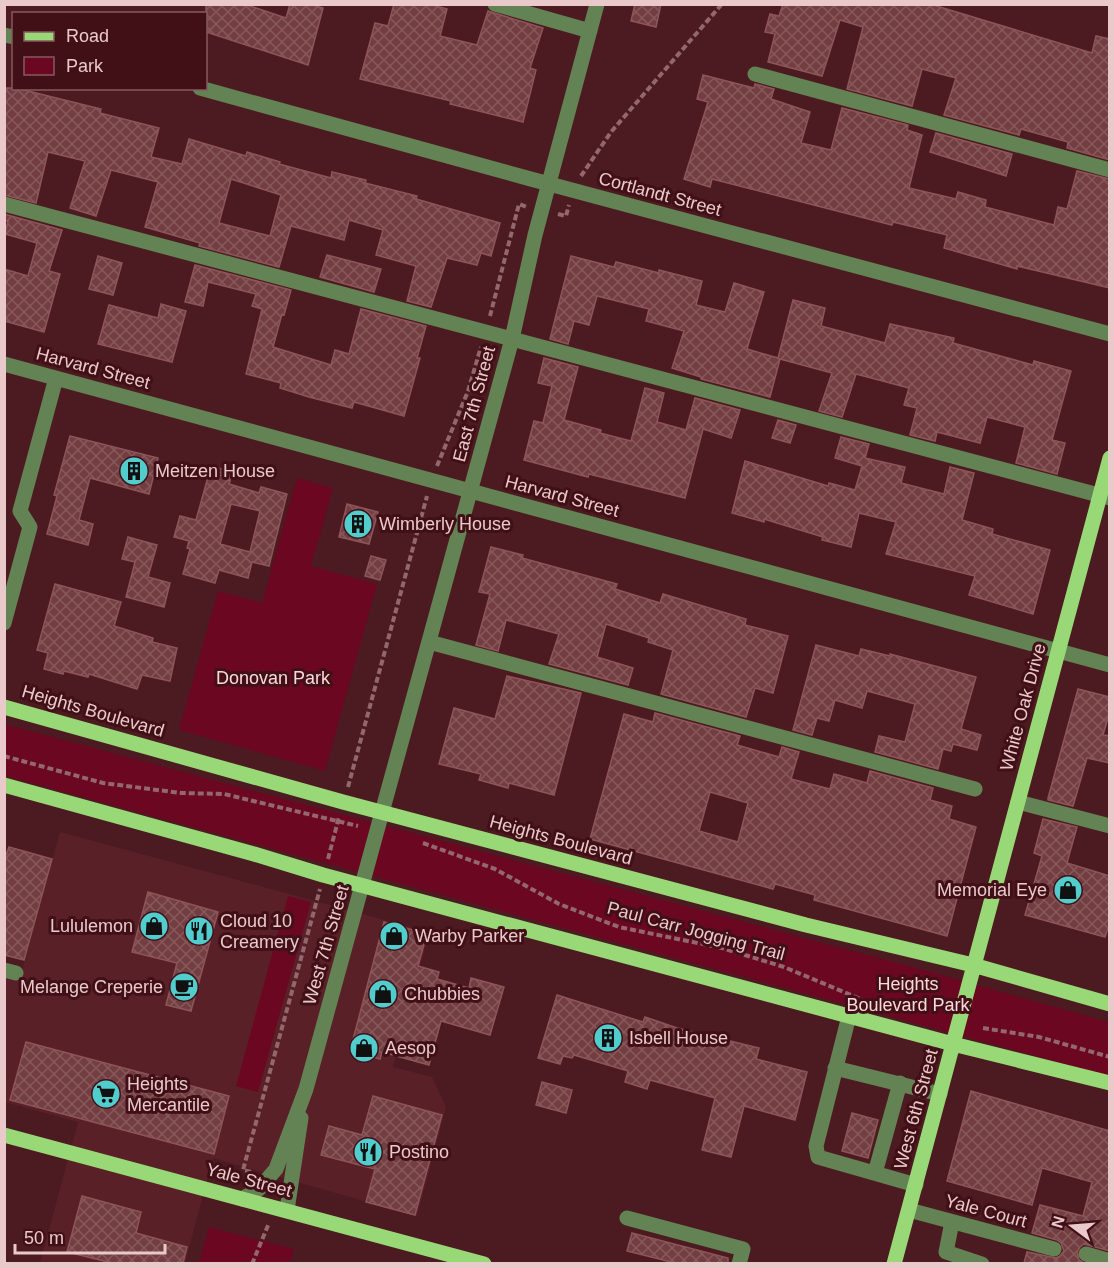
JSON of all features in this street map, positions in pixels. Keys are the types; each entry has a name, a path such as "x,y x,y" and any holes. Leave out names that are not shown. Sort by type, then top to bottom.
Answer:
{"main road":[{"name":"White Oak Drive","path":"973,965 1059,652 1105,497 1110,458"},
{"name":"Heights Boulevard","path":"4,707 343,802 806,925 973,965 1110,1004"},
{"path":"4,785 362,885 953,1044 1110,1083"},
{"name":"West 6th Street","path":"894,1263 973,965"},
{"name":"Yale Street","path":"4,1135 484,1263"}],"street":[{"path":"495,4 590,31"},
{"name":"East 7th Street","path":"383,812 512,339 535,236 597,4"},
{"path":"755,74 1110,170"},
{"name":"Cortlandt Street","path":"207,90 1110,334"},
{"path":"4,204 1105,497"},
{"name":"Harvard Street","path":"4,364 1110,665"},
{"path":"4,623 30,526 12,509 56,378"},
{"path":"429,642 975,789"},
{"path":"1018,801 1110,826"},
{"name":"West 7th Street","path":"242,1198 259,1189 276,1169 306,1089 383,812"},
{"path":"849,1016 816,1146 818,1157 916,1185"},
{"path":"835,1068 940,1094"},
{"path":"875,1173 900,1083"},
{"name":"West 7th Street","path":"287,1210 306,1089"},
{"name":"Yale Court","path":"909,1210 1054,1249"},
{"path":"627,1218 743,1249 739,1263"},
{"path":"952,1222 946,1252 982,1263"},
{"path":"1086,1254 1110,1261"}],"path":[{"path":"580,178 619,123 722,4"},
{"path":"487,326 519,204 528,207"},
{"path":"555,213 566,216 569,204"},
{"path":"440,459 468,391 484,338"},
{"path":"348,786 427,493"},
{"path":"4,756 103,783 181,793 224,794 358,826"},
{"path":"326,865 340,815"},
{"name":"Paul Carr Jogging Trail","path":"421,843 495,869 559,904 619,927 722,948 784,967 865,1001"},
{"path":"243,1170 319,893"},
{"path":"983,1028 1039,1037 1110,1057"},
{"path":"252,1263 268,1226"}],"shaded area":[{"path":"60,832 429,932 393,1067 432,1077 446,1107 417,1216 213,1158 185,1263 40,1263 78,1122 5,1102 4,978 19,981"}],"green space":[{"name":"Donovan Park","path":"297,478 333,488 311,566 377,584 325,771 179,730 218,591 262,603"},
{"name":"Heights Boulevard Park","path":"4,724 931,972 1109,1022 1109,1076 5,776"},
{"path":"288,896 311,902 258,1092 236,1086"},
{"path":"209,1227 294,1249 290,1263 199,1263"}],"building":[{"path":"206,4 244,4 286,18 290,4 309,4 323,8 308,65 207,32"},
{"path":"394,4 429,4 447,9 440,36 477,45 488,11 543,28 530,68 536,70 523,122 450,104 451,101 360,79 375,23 388,26"},
{"path":"635,4 661,4 656,27 631,21"},
{"path":"783,4 930,4 1092,53 1096,36 1110,39 1110,160 1067,148 1068,142 1021,129 1019,135 944,115 956,78 922,69 912,106 847,89 863,27 840,20 822,76 768,62 775,34 765,32 770,14 779,16"},
{"path":"703,75 754,88 755,84 774,89 771,99 810,112 801,143 831,150 842,108 908,125 907,130 922,135 909,188 956,199 958,192 986,200 985,207 1054,225 1058,207 1067,209 1077,171 1110,179 1110,288 1017,266 1017,269 944,248 947,235 893,222 892,225 712,179 710,187 684,179 708,102 697,99"},
{"path":"4,88 24,90 101,109 100,113 159,128 151,157 182,164 189,139 246,156 247,152 280,162 279,164 331,178 332,172 366,180 365,183 417,196 416,199 500,223 491,256 481,253 477,265 447,258 431,307 407,301 416,266 376,255 383,230 349,220 344,240 291,226 279,267 199,246 200,243 145,227 158,182 111,170 96,216 70,208 85,161 48,152 36,203 4,195","holes":["231,179 281,195 270,236 219,223"]},
{"path":"936,133 1012,154 1006,176 930,152"},
{"path":"4,214 62,230 49,271 60,274 44,332 4,321 4,269 28,276 37,243 5,234 8,221 4,221"},
{"path":"327,255 381,269 374,292 320,277"},
{"path":"98,256 122,263 113,295 89,289"},
{"path":"571,256 614,267 616,262 659,273 659,270 702,281 696,305 725,312 734,283 764,292 747,349 778,358 793,300 825,308 821,326 885,343 890,324 954,338 953,343 1033,365 1034,361 1071,371 1052,440 1065,443 1057,474 1016,463 1025,427 987,417 980,443 937,432 935,441 910,435 917,408 904,405 909,388 856,374 842,417 819,411 832,373 780,359 770,397 701,379 701,377 672,368 684,331 646,321 649,309 597,296 589,325 574,321 568,344 550,339"},
{"path":"195,265 291,290 273,347 331,365 335,350 349,354 361,309 426,326 404,416 354,402 352,408 309,397 280,388 281,383 246,374 262,309 252,306 256,294 208,282 203,306 185,302"},
{"path":"161,304 186,311 172,362 98,344 109,305 158,318"},
{"path":"544,358 578,367 564,420 631,441 645,388 664,393 657,422 686,430 695,398 740,410 731,438 703,429 685,498 589,474 588,477 524,460 534,421 543,423 552,386 538,383"},
{"path":"778,420 796,425 790,443 772,438"},
{"path":"70,436 158,458 149,494 90,478 79,520 93,524 88,545 47,534 57,496 54,495"},
{"path":"841,437 869,444 865,458 905,467 901,483 944,494 950,467 974,473 962,520 993,529 992,534 1050,550 1033,614 969,595 975,576 886,554 896,522 859,513 851,547 822,540 823,537 764,519 764,522 732,513 745,461 828,486 829,483 855,490 862,466 835,458"},
{"path":"211,466 233,472 229,484 259,493 261,487 287,494 269,566 252,562 248,578 219,570 215,583 183,574 190,549 187,548 189,541 174,537 180,516 196,520","holes":["231,504 260,511 250,552 220,544"]},
{"name":"Wimberly House","path":"347,504 378,512 369,544 339,537"},
{"path":"128,537 157,545 148,577 170,583 164,607 126,597 135,562 122,559"},
{"path":"491,547 523,555 522,558 617,584 615,589 660,603 663,594 746,619 745,625 788,636 773,693 755,688 746,717 661,694 673,650 648,642 649,638 606,624 597,657 633,668 628,685 549,664 559,634 506,620 498,651 476,645 490,594 479,592"},
{"path":"371,556 386,560 380,580 365,576"},
{"path":"55,584 121,602 114,626 153,638 152,642 177,648 170,681 142,675 137,689 89,674 88,677 44,669 48,653 37,650"},
{"path":"816,645 859,656 861,649 890,656 890,654 976,677 961,729 981,735 977,750 953,744 951,751 943,749 938,769 875,752 879,736 905,742 915,704 867,691 862,708 835,700 829,721 817,718 812,735 793,730"},
{"path":"507,676 581,693 554,795 509,783 508,788 479,780 481,774 439,764 454,708 495,719"},
{"path":"1078,689 1110,697 1110,711 1103,735 1110,736 1110,763 1087,758 1073,806 1048,800 1048,798"},
{"path":"655,713 740,736 737,745 779,757 782,747 799,752 791,779 830,789 834,774 867,783 870,771 933,788 930,800 952,806 949,819 976,827 947,936 814,900 815,895 775,884 773,889 590,839 624,714 653,722","holes":["710,792 748,803 738,842 699,831"]},
{"path":"1043,819 1077,827 1067,863 1110,876 1110,922 1105,937 1025,915 1042,856 1034,853"},
{"path":"9,847 52,859 24,960 4,955 4,861"},
{"path":"148,892 218,912 191,1011 166,1005 177,963 132,952"},
{"path":"384,922 427,934 418,966 439,972 437,979 469,988 471,978 504,987 490,1035 441,1021 429,1065 382,1052 380,1059 350,1051"},
{"path":"557,995 643,1022 645,1017 677,1028 759,1048 756,1059 807,1072 795,1120 744,1106 731,1157 702,1150 715,1098 650,1080 647,1089 625,1082 628,1071 574,1055 572,1058 563,1056 560,1064 538,1058"},
{"name":"Heights Mercantile","path":"26,1042 229,1096 214,1154 10,1100"},
{"path":"542,1082 572,1090 566,1113 536,1105"},
{"path":"971,1091 1110,1131 1110,1251 1084,1244 1077,1252 1079,1260 1084,1263 1024,1263 1027,1252 1056,1258 1064,1251 1057,1240 1032,1233 1040,1205 1083,1216 1092,1182 1042,1168 1032,1205 947,1181"},
{"path":"373,1096 442,1115 415,1215 366,1202 375,1169 321,1155 329,1126 362,1135"},
{"path":"852,1113 878,1120 868,1158 842,1151"},
{"path":"82,1196 141,1212 136,1233 187,1247 183,1263 112,1263 67,1252"},
{"path":"632,1233 728,1258 728,1263 675,1263 627,1251"}],"place":[{"name":"Meitzen House","path":"134,471"},
{"name":"Wimberly House","path":"358,524"},
{"name":"Memorial Eye","path":"1068,890"},
{"name":"Lululemon","path":"154,926"},
{"name":"Cloud 10 Creamery","path":"199,931"},
{"name":"Warby Parker","path":"394,936"},
{"name":"Melange Creperie","path":"184,987"},
{"name":"Chubbies","path":"383,994"},
{"name":"Isbell House","path":"608,1038"},
{"name":"Aesop","path":"364,1048"},
{"name":"Heights Mercantile","path":"106,1094"},
{"name":"Postino","path":"368,1152"}]}
